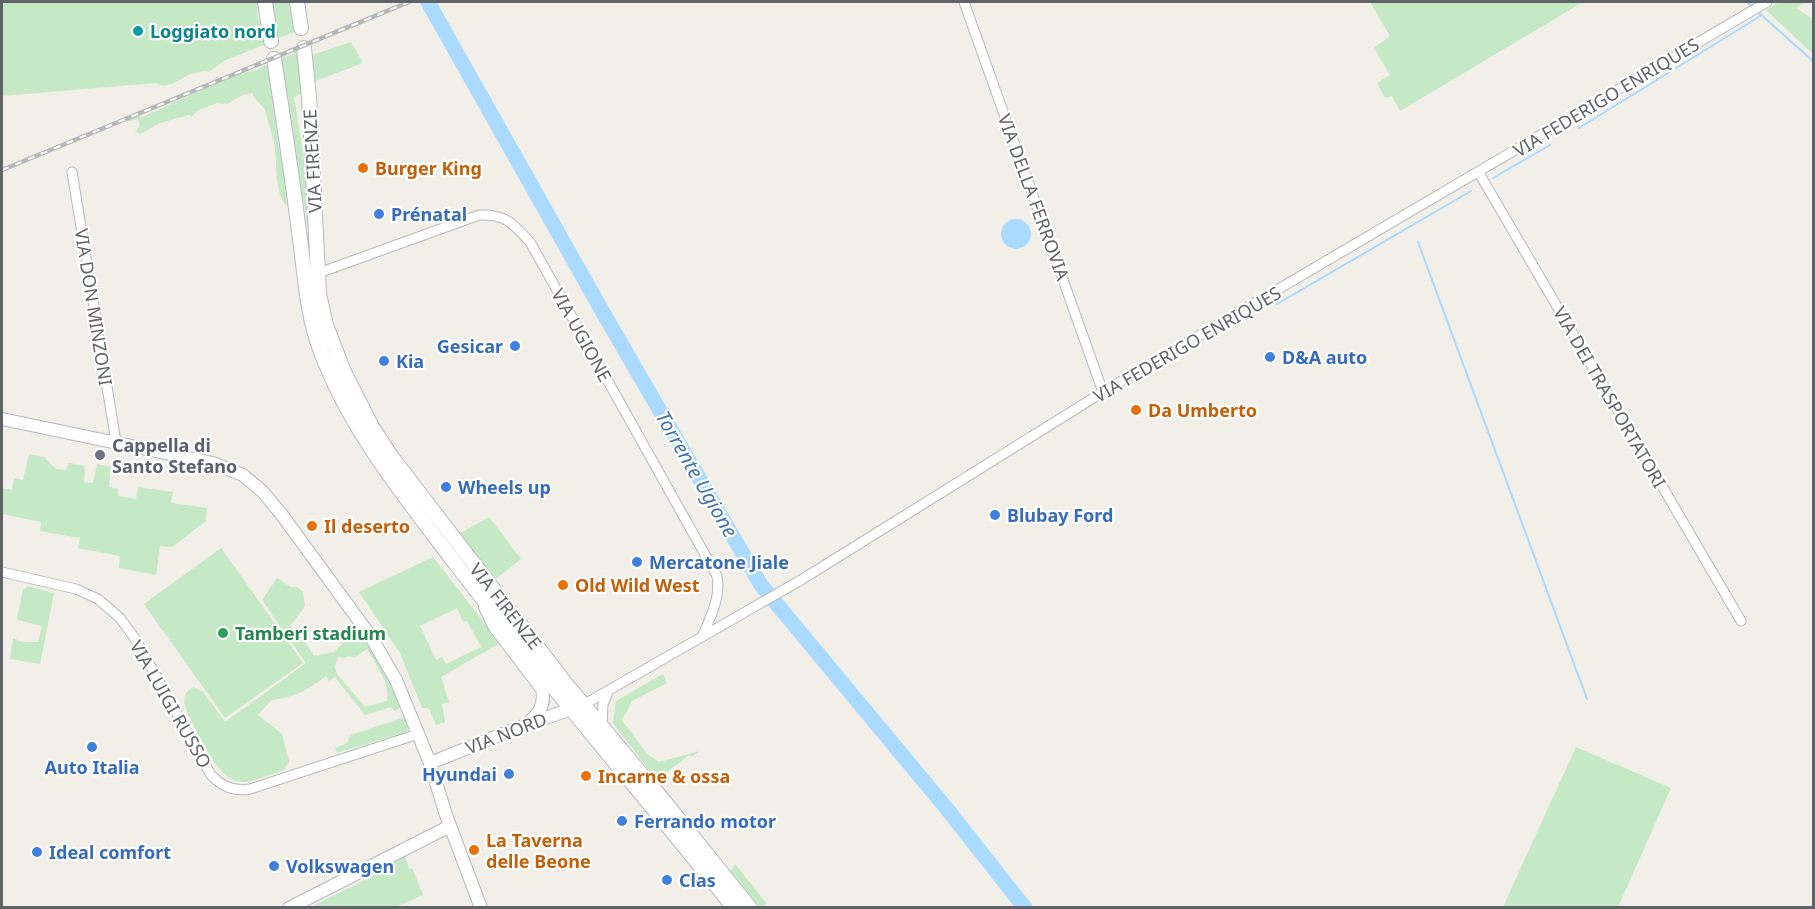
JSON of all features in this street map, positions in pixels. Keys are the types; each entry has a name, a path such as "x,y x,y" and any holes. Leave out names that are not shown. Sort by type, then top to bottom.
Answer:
{"main road":[{"path":"265,2 272,41"},
{"path":"297,2 301,28"},
{"name":"VIA FIRENZE","path":"304,48 309,97 316,274 322,310 337,356 372,427 391,456 577,707 734,908"},
{"name":"VIA FIRENZE","path":"274,59 300,234 308,309 320,347 346,407 384,469 481,598 577,707 602,728 750,908"}],"street":[{"name":"VIA DELLA FERROVIA","path":"964,2 1103,392"},
{"name":"VIA FEDERIGO ENRIQUES","path":"577,707 801,580 1103,392 1767,2"},
{"name":"VIA DON MINZONI","path":"72,172 116,442"},
{"name":"VIA DEI TRASPORTATORI","path":"1479,173 1741,621"},
{"name":"VIA UGIONE","path":"316,274 480,215 498,216 511,222 530,242 717,576 719,587 717,597 702,637"},
{"name":"VIA FIRENZE","path":"300,234 316,274"},
{"path":"2,419 213,463 243,475 263,492 371,638 396,680 430,763 450,826 481,908"},
{"name":"VIA LUIGI RUSSO","path":"2,572 76,588 98,599 120,618 136,640 211,775 231,789 237,791 250,789 418,734"},
{"name":"VIA FIRENZE","path":"481,598 494,626 542,689 544,698 542,706 534,718 525,725"},
{"path":"602,728 603,704 609,690"},
{"name":"VIA NORD","path":"430,763 577,707"},
{"path":"290,908 450,826"}],"green space":[{"path":"2,2 257,2 258,19 263,27 266,44 224,61 209,72 193,73 169,85 155,83 2,96"},
{"path":"272,2 292,2 297,31 278,38"},
{"path":"1370,2 1583,2 1400,111 1392,96 1385,98 1377,83 1390,75 1374,48 1390,36"},
{"path":"1779,2 1806,2 1796,8 1813,19 1813,54 1766,10"},
{"path":"351,42 363,63 315,81 312,55"},
{"path":"301,49 305,92 294,97 308,185 310,240 281,58"},
{"path":"265,65 270,68 270,79 274,83 273,97 277,103 275,110 279,126 278,144 284,167 287,206 279,191 275,146 266,114 252,93 227,104 217,103 197,111 192,117 189,115 160,123 140,134 135,131 140,126 138,119 129,121 125,119 137,115 142,117 235,75 257,70"},
{"path":"29,454 44,457 56,469 66,470 69,463 85,466 84,482 93,483 97,464 111,467 109,487 118,489 118,496 136,499 138,487 173,492 171,503 207,508 206,521 172,547 160,546 156,575 119,568 120,556 78,548 80,538 40,531 41,522 2,514 2,488 12,490 14,478 23,480"},
{"path":"489,517 521,559 496,579 459,534"},
{"name":"Tamberi stadium","path":"221,548 303,663 225,718 144,604"},
{"path":"433,557 500,643 441,677 449,702 442,704 445,722 436,725 429,708 422,708 400,653 359,592","holes":["457,608 463,622 467,621 481,647 446,664 442,657 436,660 420,626"]},
{"path":"277,578 303,592 305,606 290,626 297,631 301,628 300,634 314,656 334,652 358,628 368,647 371,646 386,669 401,707 395,711 391,707 365,715 335,677 329,681 326,676 301,692 271,700 258,715 282,734 289,761 284,770 243,782 234,780 216,765 186,710 184,701 186,693 193,687 203,692 225,722 306,663 262,600","holes":["367,649 385,681 388,694 387,701 365,707 337,674 335,667 338,657 354,658"]},
{"path":"27,586 54,593 40,664 10,659 13,638 22,642 38,642 42,626 17,620 23,589"},
{"path":"663,674 667,683 632,701 622,720 647,754 659,762 700,751 691,757 689,755 657,780 613,723 616,701"},
{"path":"402,718 407,723 406,732 337,753 335,748 347,743 351,735"},
{"path":"1576,747 1671,788 1618,907 1503,907"},
{"path":"405,856 409,869 412,868 423,895 396,907 311,907 367,879"},
{"path":"735,864 767,904 759,907 731,871"}],"water":[{"path":"1016,219 1026,224 1031,234 1026,244 1016,249 1006,244 1001,234 1006,224"}],"waterway":[{"name":"Torrente Ugione","path":"428,2 605,316 761,585 947,809 1025,908"},
{"path":"1747,2 1754,8"},
{"path":"1758,12 1814,62"},
{"path":"1579,128 1762,15"},
{"path":"1493,178 1550,145"},
{"path":"1277,304 1471,191"},
{"path":"1418,242 1587,699"}],"railway":[{"path":"2,170 409,2"}],"place":[{"name":"Loggiato nord","path":"138,31"},
{"name":"Burger King","path":"363,168"},
{"name":"Prénatal","path":"379,214"},
{"name":"Gesicar","path":"515,346"},
{"name":"D&A auto","path":"1270,357"},
{"name":"Kia","path":"384,361"},
{"name":"Da Umberto","path":"1136,410"},
{"name":"Cappella di Santo Stefano","path":"100,455"},
{"name":"Wheels up","path":"446,487"},
{"name":"Blubay Ford","path":"995,515"},
{"name":"Il deserto","path":"312,526"},
{"name":"Mercatone Jiale","path":"637,562"},
{"name":"Old Wild West","path":"563,585"},
{"name":"Tamberi stadium","path":"223,633"},
{"name":"Auto Italia","path":"92,747"},
{"name":"Hyundai","path":"509,774"},
{"name":"Incarne & ossa","path":"586,776"},
{"name":"Ferrando motor","path":"622,821"},
{"name":"La Taverna delle Beone","path":"474,850"},
{"name":"Ideal comfort","path":"37,852"},
{"name":"Volkswagen","path":"274,866"},
{"name":"Clas","path":"667,880"}]}
